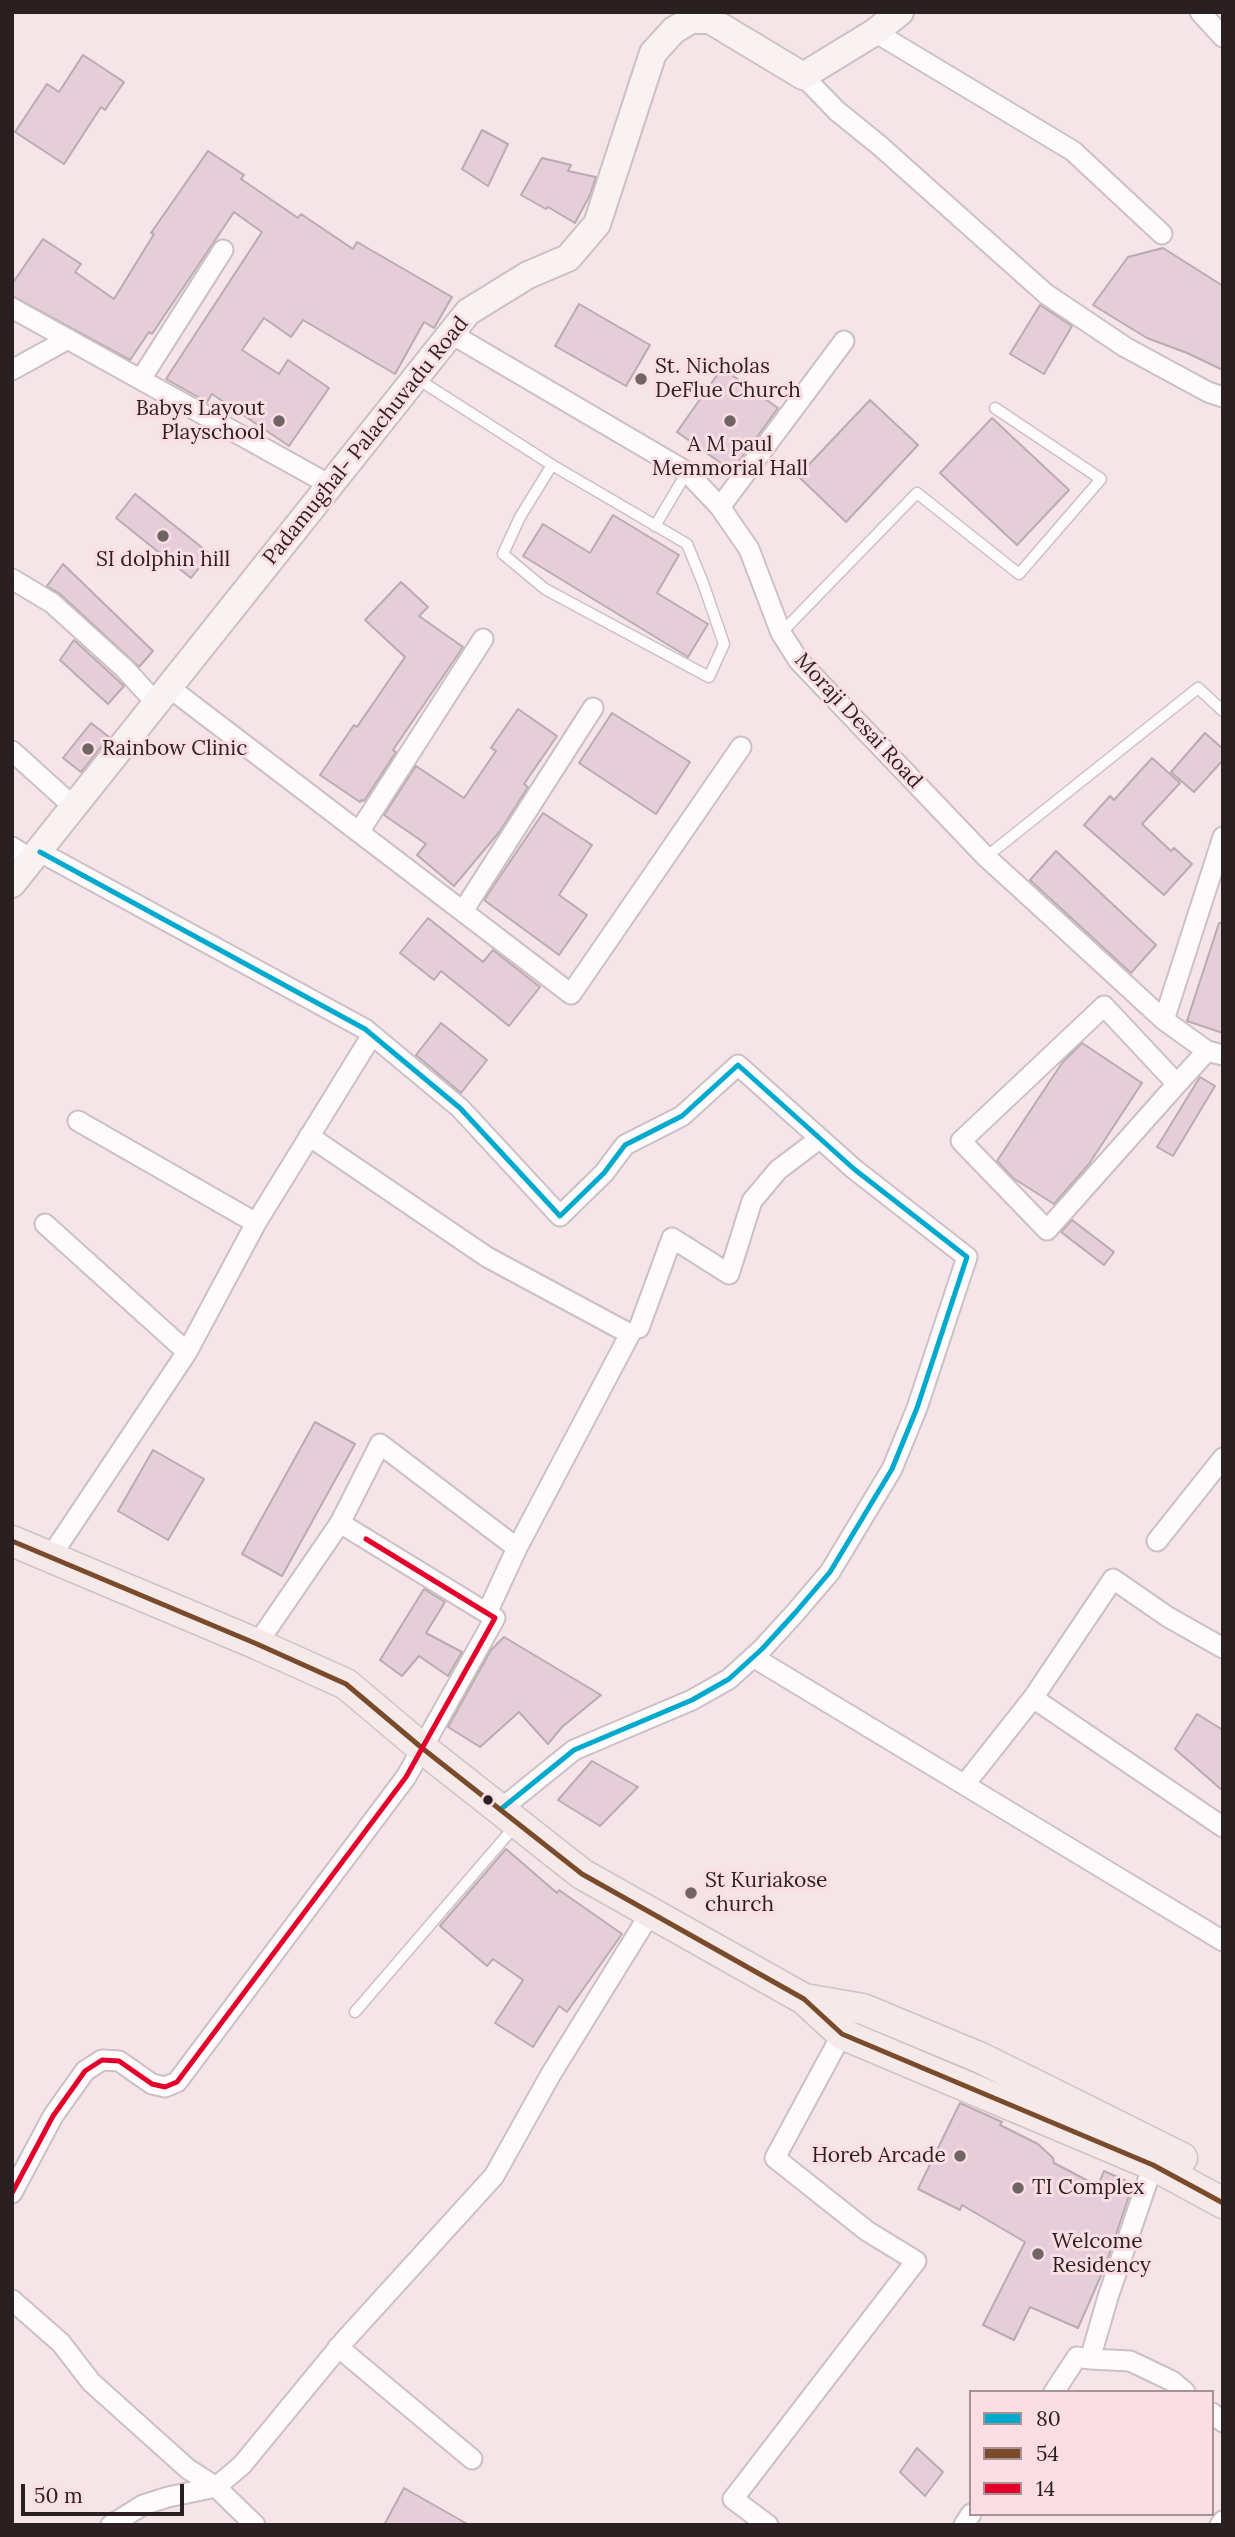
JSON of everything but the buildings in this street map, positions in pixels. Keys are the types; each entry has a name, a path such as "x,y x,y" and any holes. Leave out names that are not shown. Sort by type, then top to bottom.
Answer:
{"main road":[{"path":"686,16 710,20 803,76 875,32 900,12"},
{"name":"Padamughal- Palachuvadu Road","path":"12,884 29,853 75,808 468,312 528,275 568,258 597,224 653,53 686,16"},
{"path":"12,1541 346,1684 422,1748 582,1874 804,1999 842,2034 1153,2165 1223,2203"},
{"path":"804,1999 863,2009 981,2058 1223,2180"},
{"path":"968,2087 981,2058"}],"street":[{"path":"1200,12 1223,37"},
{"path":"875,32 1073,151 1162,234"},
{"path":"803,76 837,111 880,145 1045,293 1125,347 1208,392 1223,397"},
{"path":"141,379 223,250"},
{"path":"12,308 330,485"},
{"name":"Moraji Desai Road","path":"450,333 687,472 720,507 749,549 780,634 799,661 986,857 1164,1020 1215,1053"},
{"path":"12,370 68,339"},
{"path":"720,507 844,341"},
{"path":"12,579 52,603 125,668 359,832 571,994 741,747"},
{"path":"359,832 483,639"},
{"path":"463,911 593,708"},
{"path":"12,751 75,808"},
{"path":"1164,1020 1223,837"},
{"path":"29,853 292,987 372,1035 460,1108 560,1216 604,1173 625,1145 682,1116 738,1065 819,1139 895,1203 967,1257 917,1408 892,1469 830,1572 754,1657 729,1679 692,1700 574,1750 509,1816"},
{"path":"1177,1084 1104,1006 961,1141 1047,1230 1177,1084 1215,1053"},
{"path":"51,1556 187,1352 256,1223 372,1035"},
{"path":"78,1121 256,1223"},
{"path":"309,1136 487,1257 630,1334 517,1548 487,1613"},
{"path":"639,1328 671,1238 729,1274 752,1201 778,1170 819,1139"},
{"path":"45,1224 187,1352"},
{"path":"257,1644 340,1523 380,1444 517,1548"},
{"path":"1157,1541 1223,1458"},
{"path":"12,2193 54,2116 85,2071 102,2060 119,2061 152,2084 165,2087 177,2082 406,1777 495,1618 340,1523"},
{"path":"965,1784 1033,1698 1113,1579 1168,1617 1223,1648"},
{"path":"754,1657 1223,1941"},
{"path":"1033,1698 1223,1827"},
{"path":"111,2525 143,2505 216,2487 242,2465 338,2347 494,2176 551,2074 651,1912"},
{"path":"768,2525 733,2499 916,2261 867,2231 775,2158 842,2034"},
{"path":"1090,2359 1153,2165"},
{"path":"12,2300 61,2343 91,2382 188,2469 216,2487 255,2525"},
{"path":"338,2347 472,2459"},
{"path":"1055,2390 1077,2357 1130,2361 1172,2381 1183,2390"}],"lane":[{"path":"415,378 552,465 687,544 724,644 709,677 545,589 503,554 520,517 552,465"},
{"path":"780,634 917,494 1019,574 1101,479 995,408"},
{"path":"655,526 687,472"},
{"path":"986,857 1198,688 1223,711"},
{"path":"355,2012 509,1816"}],"transit line":[{"name":"80","path":"40,852 365,1029 460,1108 560,1216 604,1173 625,1145 682,1116 738,1065 854,1169 967,1257 917,1408 892,1469 830,1572 762,1649 729,1679 692,1700 574,1750 501,1809"},
{"name":"14","path":"12,2193 53,2116 85,2071 102,2060 119,2061 152,2084 165,2087 177,2082 406,1777 495,1618 366,1539"},
{"name":"54","path":"12,1541 346,1684 422,1748 582,1874 804,1999 842,2034 1153,2165 1223,2203"}],"place":[{"name":"St. Nicholas DeFlue Church","path":"641,379"},
{"name":"Babys Layout Playschool","path":"279,421"},
{"name":"A M paul Memmorial Hall","path":"730,421"},
{"name":"SI dolphin hill","path":"163,536"},
{"name":"Rainbow Clinic","path":"88,749"},
{"name":"St Kuriakose church","path":"691,1893"},
{"name":"Horeb Arcade","path":"960,2156"},
{"name":"TI Complex","path":"1018,2188"},
{"name":"Welcome Residency","path":"1038,2254"}]}
